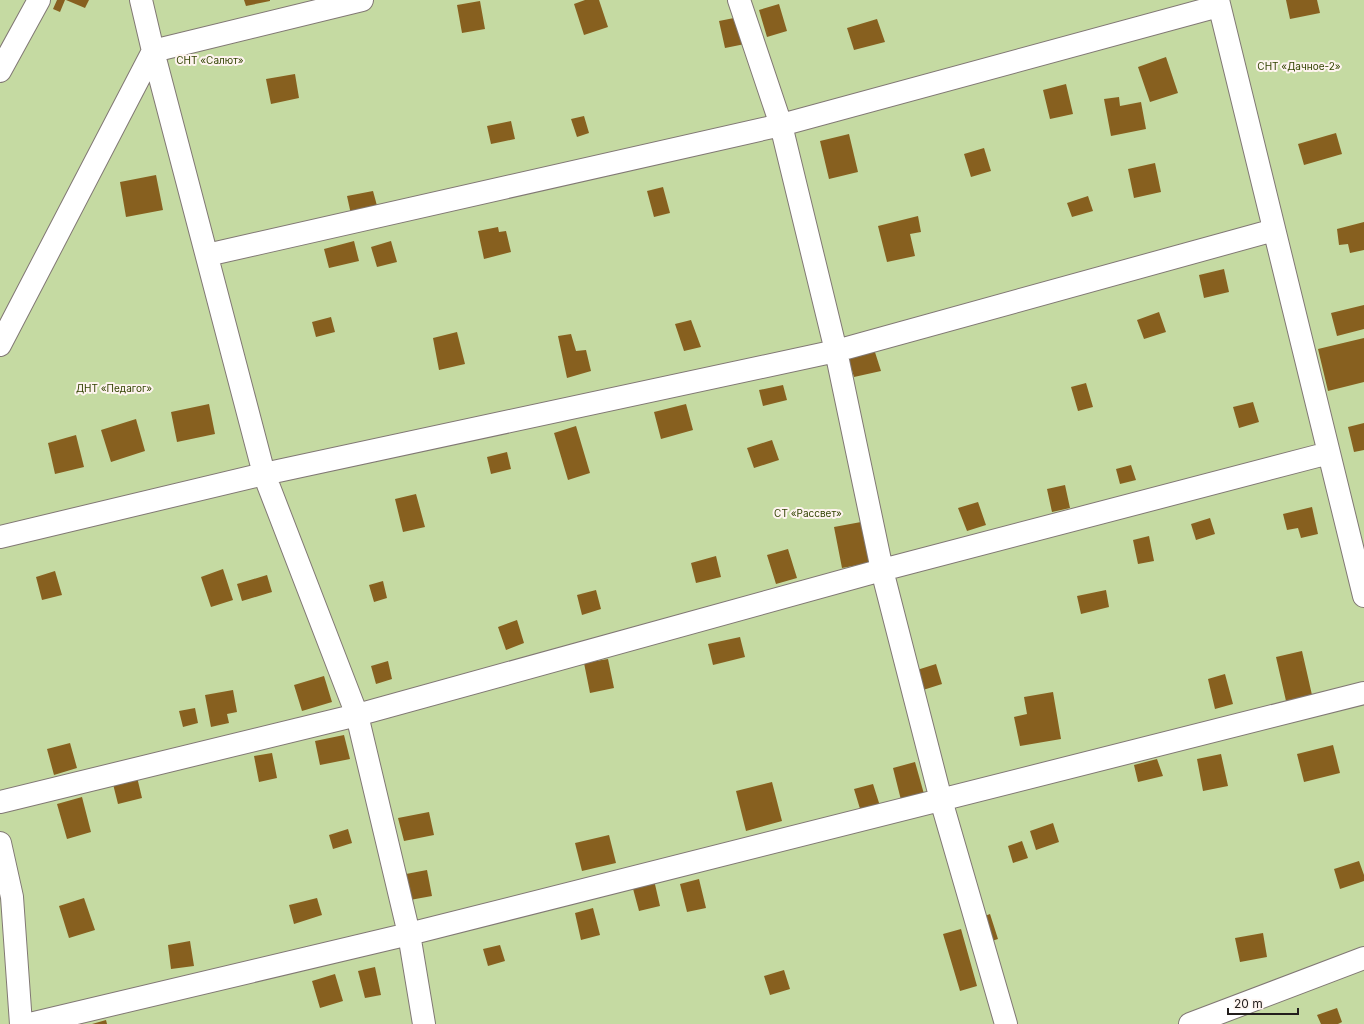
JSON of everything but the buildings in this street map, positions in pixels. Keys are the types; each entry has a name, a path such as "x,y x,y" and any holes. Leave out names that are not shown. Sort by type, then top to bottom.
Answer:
{"lane":[{"path":"0,71 39,0"},
{"path":"141,0 264,474 357,715 409,934 424,1024"},
{"path":"0,345 8,311 153,51 362,0"},
{"path":"738,0 780,125 836,352 882,570 941,800 1006,1024"},
{"path":"207,256 780,125 1218,3 1364,596"},
{"path":"0,537 264,474 836,352 1274,230"},
{"path":"0,802 357,715 882,570 1329,453"},
{"path":"30,1024 409,934 1364,693"},
{"path":"0,843 21,1024"},
{"path":"1190,1024 1364,958"}],"green space":[{"name":"СТ «Рассвет»","path":"0,0 1364,0 1364,1024 0,1024"}],"park label":[{"name":"СНТ «Салют»","path":"210,60"},
{"name":"СНТ «Дачное-2»","path":"1299,66"},
{"name":"ДНТ «Педагог»","path":"114,388"}]}
